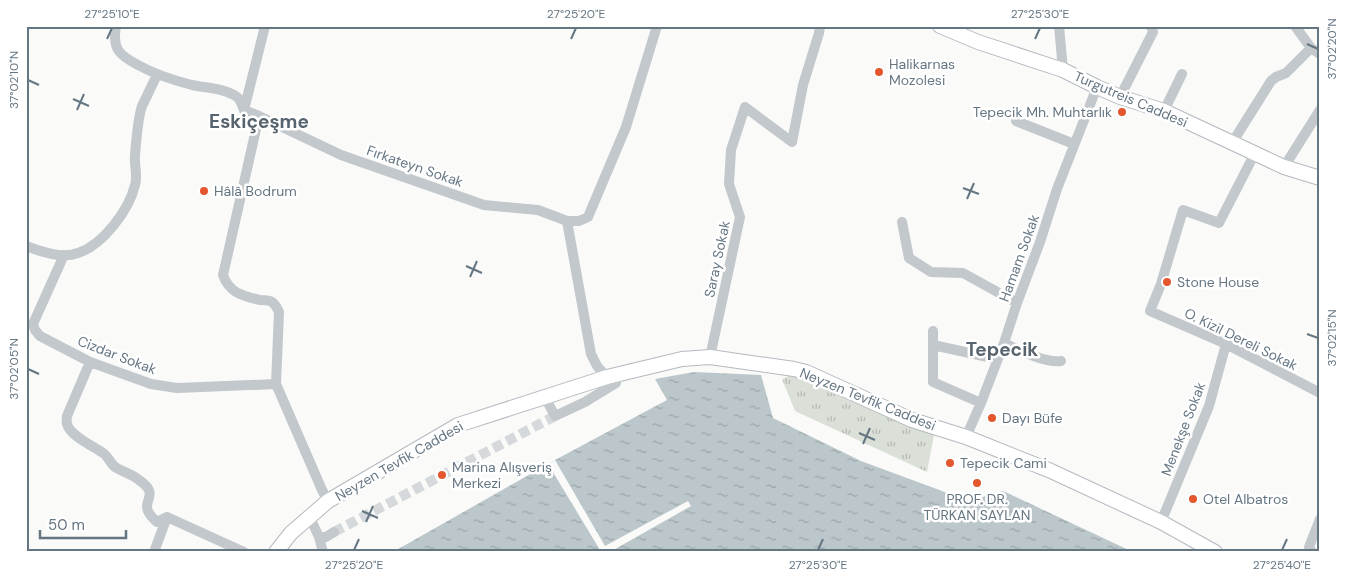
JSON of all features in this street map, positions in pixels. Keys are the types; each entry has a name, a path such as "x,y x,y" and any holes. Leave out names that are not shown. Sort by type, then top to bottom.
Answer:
{"main road":[{"name":"Turgutreis Caddesi","path":"940,26 978,42 1062,70 1120,97 1164,111 1284,167 1320,178"},
{"name":"Neyzen Tevfik Caddesi","path":"276,552 291,533 328,501 458,425 682,359 710,357 806,372 912,420 966,437 1051,471 1161,522 1215,552"}],"street":[{"path":"116,26 114,38 122,57 157,75 191,85 227,92 238,98 244,110"},
{"path":"244,110 265,26"},
{"path":"547,401 555,416 585,402 611,380 597,366 591,354 567,221 579,221 588,218 626,127 657,26"},
{"name":"Saray Sokak","path":"710,357 740,217 729,184 731,150 746,107 792,142 802,85 820,26"},
{"path":"1060,26 1062,70"},
{"path":"1120,97 1153,32 1151,26"},
{"path":"1232,142 1271,82 1315,51 1294,26"},
{"path":"1164,111 1182,74"},
{"path":"26,246 40,251 64,255 78,254 88,249 110,231 122,214 135,188 134,164 142,108 157,75"},
{"name":"Hamam Sokak","path":"966,437 1004,343 1057,189 1097,87"},
{"name":"Fırkateyn Sokak","path":"244,110 341,155 484,205 538,210 567,221"},
{"path":"1284,167 1320,110"},
{"path":"259,116 223,275 226,284 231,290 244,296 271,301 279,312 276,384 328,501"},
{"path":"1016,121 1074,144"},
{"name":"O. Kizil Dereli Sokak","path":"1255,153 1219,223 1183,210 1161,284 1150,311 1226,344 1320,393"},
{"path":"902,222 908,258 931,272 963,273 1017,303"},
{"name":"Cizdar Sokak","path":"64,255 34,324 35,330 40,336 90,362 151,384 177,388 276,384"},
{"path":"933,331 933,382 981,403"},
{"path":"1004,343 1054,362 1061,360"},
{"name":"Menekşe Sokak","path":"1161,522 1209,406 1226,344"},
{"path":"933,345 998,359"},
{"path":"90,362 67,416 67,424 71,431 93,448 106,455 110,463 138,478 147,486 151,495 148,511 157,522 167,517"},
{"path":"154,552 167,517"},
{"path":"167,517 244,552"},
{"path":"1312,552 1309,547 1320,519"},
{"path":"312,522 319,536 323,552"},
{"path":"319,536 326,537 334,532"}],"green space":[{"path":"791,375 934,435 927,472 795,411 782,379"}],"water":[{"path":"694,372 761,375 773,418 861,461 969,501 1003,491 1133,552 393,552 555,460 667,400 655,379"}],"pier":[{"path":"555,460 605,546 688,501 691,506 610,552 598,552 600,550 548,464"}],"tunnel":[{"path":"334,532 555,416"}],"place":[{"name":"Halikarnas Mozolesi","path":"879,72"},
{"name":"Tepecik Mh. Muhtarlık","path":"1122,112"},
{"name":"Hâlâ Bodrum","path":"204,191"},
{"name":"Stone House","path":"1167,282"},
{"name":"Dayı Büfe","path":"992,418"},
{"name":"Tepecik Cami","path":"950,463"},
{"name":"Marina Alışveriş Merkezi","path":"442,475"},
{"name":"PROF. DR. TÜRKAN SAYLAN","path":"977,483"},
{"name":"Otel Albatros","path":"1193,499"}],"district":[{"name":"Eskiçeşme","path":"259,121"},
{"name":"Tepecik","path":"1002,349"}]}
